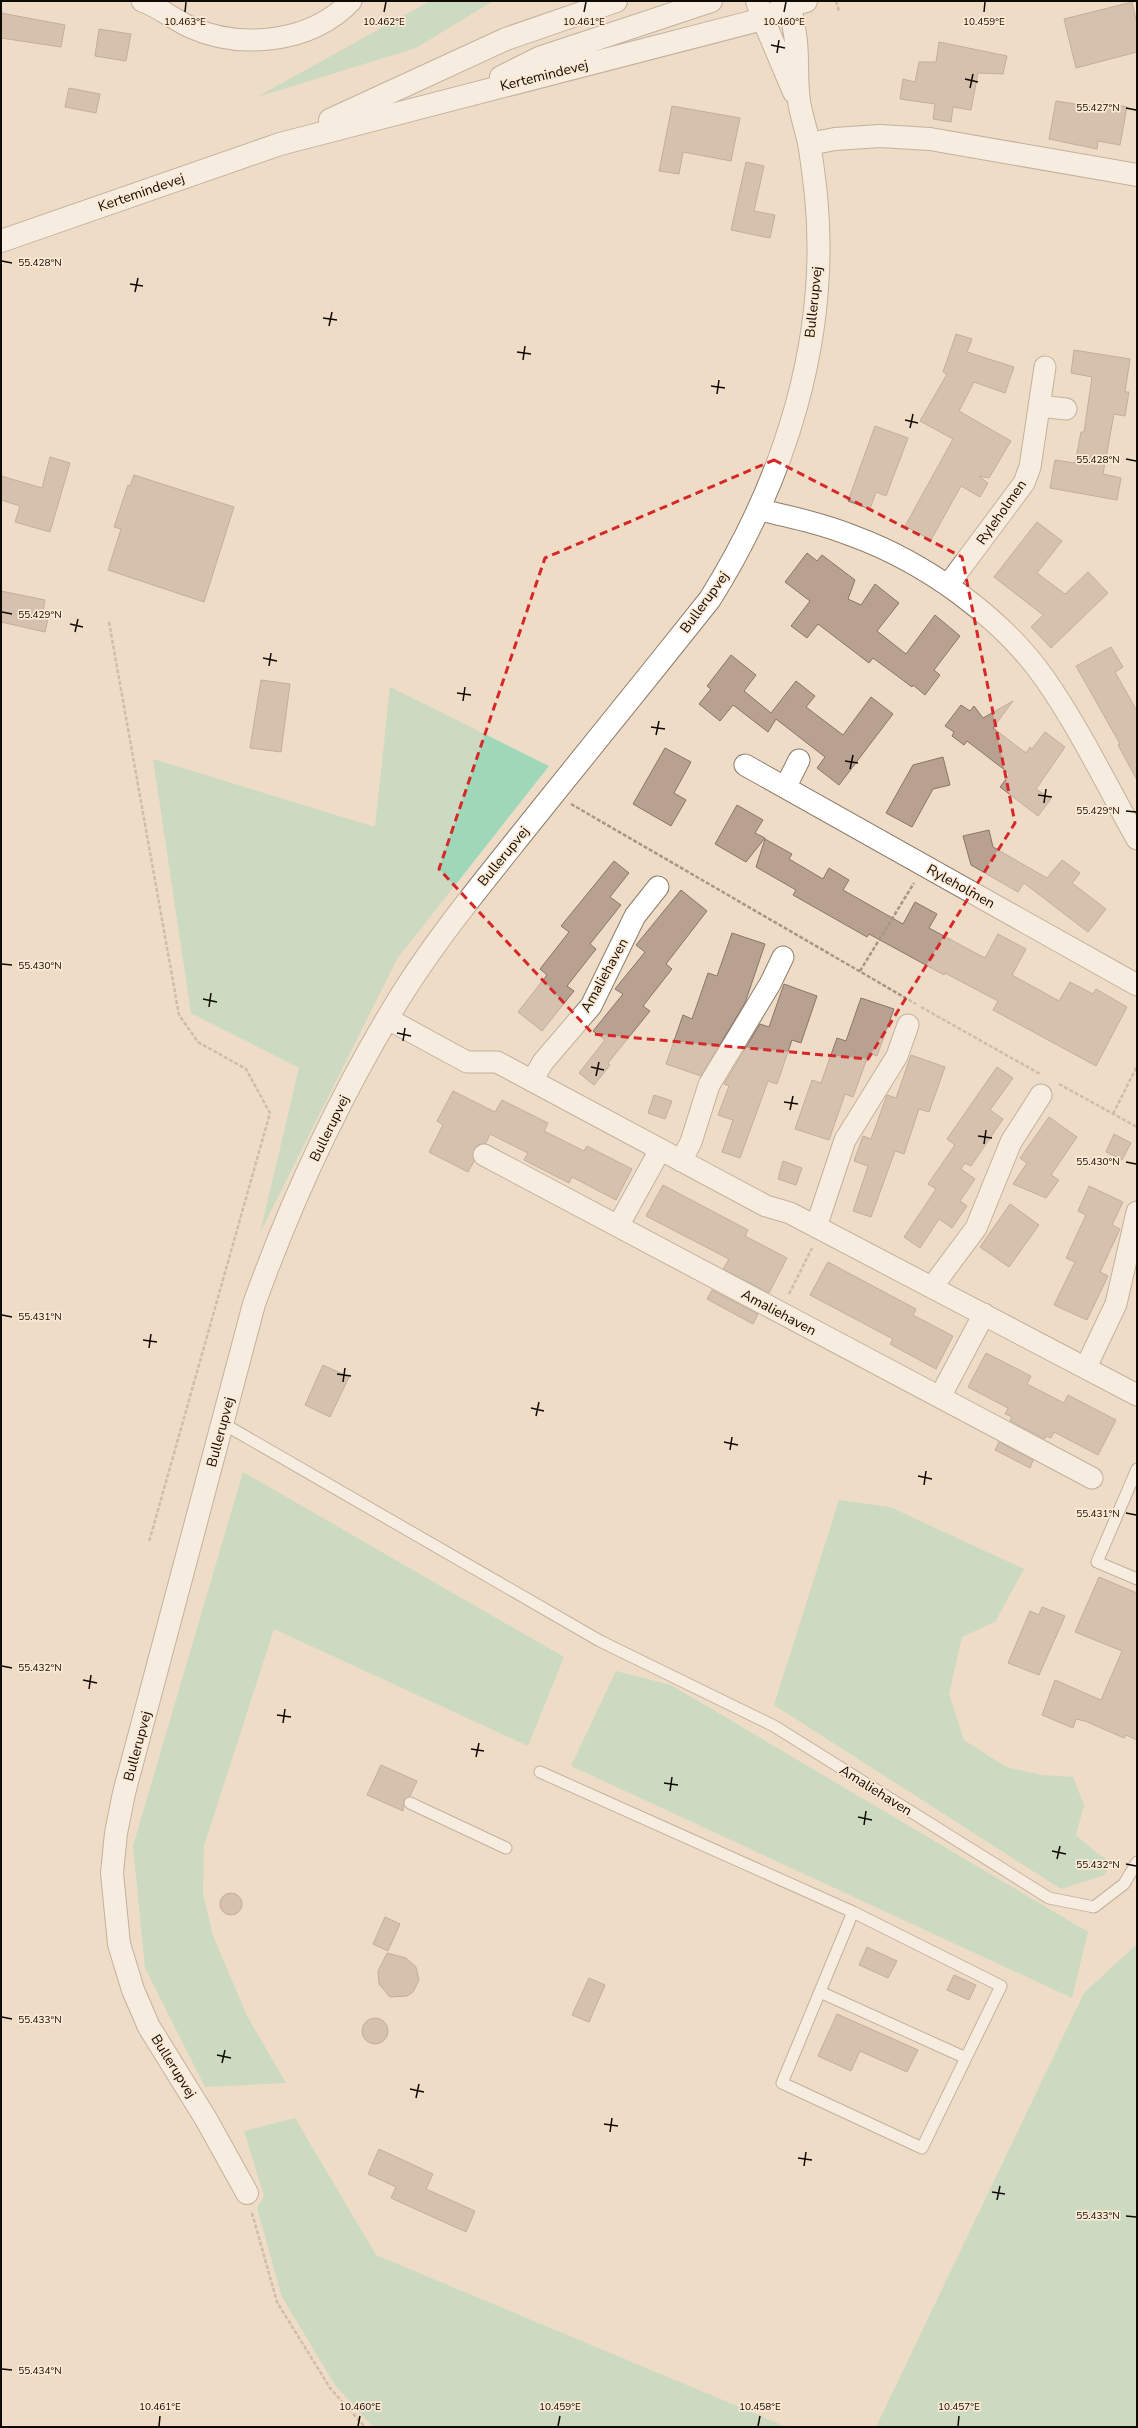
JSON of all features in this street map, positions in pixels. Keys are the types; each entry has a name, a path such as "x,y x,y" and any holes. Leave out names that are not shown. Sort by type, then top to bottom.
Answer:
{"street":[{"path":"142,1 190,27 223,39 270,40 311,29 344,8 351,1"},
{"name":"Kertemindevej","path":"280,144 506,39 616,1"},
{"path":"464,96 539,58 711,1"},
{"name":"Kertemindevej","path":"1,240 280,144 464,96 778,9"},
{"name":"Bullerupvej","path":"778,9 796,43 799,101"},
{"name":"Bullerupvej","path":"247,2193 206,2119 149,2026 133,1990 119,1944 112,1873 116,1834 124,1793 254,1304 271,1256 329,1127 388,1019 455,917 710,599 736,558 760,510 795,416 815,309 818,248 816,196 809,144 778,9"},
{"path":"809,144 880,136 930,139 1137,175"},
{"name":"Ryleholmen","path":"948,585 1024,483 1030,467 1046,367"},
{"path":"1039,406 1066,409"},
{"path":"760,510 853,535 893,553 948,585 1008,636 1045,678 1137,839"},
{"path":"786,786 799,760"},
{"name":"Ryleholmen","path":"745,765 786,786 1137,985"},
{"name":"Amaliehaven","path":"532,1080 543,1062 591,1006 635,916 658,887"},
{"path":"681,1160 691,1142 709,1085 770,984 783,956"},
{"path":"388,1019 467,1062 497,1062 766,1206 790,1213 1137,1395"},
{"path":"819,1228 846,1140 897,1056 908,1025"},
{"path":"932,1287 976,1228 1011,1142 1043,1086"},
{"path":"618,1226 660,1150"},
{"name":"Amaliehaven","path":"484,1155 1092,1478"},
{"path":"1086,1367 1116,1304 1137,1212"},
{"path":"940,1397 984,1314"}],"lane":[{"name":"Amaliehaven","path":"222,1423 600,1641 774,1726 1049,1898 1094,1906 1124,1884 1137,1862"},
{"path":"1137,1470 1096,1562 1137,1579"},
{"path":"540,1772 853,1912 1001,1986 922,2148 782,2083 853,1912"},
{"path":"410,1803 506,1848"},
{"path":"820,1992 966,2058"}],"path":[{"path":"836,1 839,11"},
{"path":"109,622 179,1015 198,1042 246,1068 270,1113 149,1542"},
{"path":"554,794 666,861 860,971 1043,1086"},
{"path":"860,971 924,865"},
{"path":"1113,1114 1137,1066"},
{"path":"1058,1083 1137,1127"},
{"path":"779,1312 819,1228"},
{"path":"247,2193 276,2302 330,2388 365,2427"}],"highlighted area":[{"path":"774,460 962,557 1015,823 868,1059 593,1034 439,869 545,558"}],"green space":[{"path":"430,1 493,1 416,48 257,97"},
{"path":"390,687 549,766 397,959 260,1233 299,1068 191,1013 153,759 375,827"},
{"path":"243,1472 564,1657 528,1746 274,1629 204,1846 203,1893 213,1936 247,2016 286,2083 205,2087 145,1968 133,1846"},
{"path":"839,1500 890,1507 1024,1569 995,1622 962,1637 949,1694 964,1740 1006,1767 1042,1775 1073,1777 1084,1805 1076,1835 1098,1854 1111,1861 1105,1875 1061,1889 774,1705"},
{"path":"616,1671 671,1685 1088,1932 1072,1998 571,1766"},
{"path":"1137,1944 1137,2427 876,2427 1084,1993"},
{"path":"295,2118 376,2255 787,2427 373,2427 335,2385 282,2297 257,2208 264,2196 244,2131"}],"building":[{"path":"1132,2 1137,24 1137,52 1076,68 1064,19"},
{"path":"1,13 65,25 61,47 1,38"},
{"path":"99,29 131,34 126,61 95,56"},
{"path":"939,42 1007,56 1003,74 978,73 971,110 953,107 951,122 933,119 935,104 900,99 903,79 915,82 919,62 936,62"},
{"path":"69,88 100,94 96,113 65,107"},
{"path":"1056,101 1101,108 1102,102 1127,107 1120,145 1098,141 1097,149 1049,139"},
{"path":"672,106 740,118 731,161 683,152 679,174 659,171"},
{"path":"746,162 764,166 754,211 775,215 770,238 731,230"},
{"path":"956,334 972,339 967,352 1014,367 1005,393 974,382 959,411 1011,441 989,478 979,476 988,483 980,497 961,486 931,540 905,526 953,439 920,421 947,374 943,372"},
{"path":"1074,350 1130,359 1125,392 1129,392 1125,416 1114,414 1103,474 1121,478 1117,500 1050,488 1055,460 1075,463 1081,432 1084,432 1092,377 1071,373"},
{"path":"875,426 908,438 886,496 876,492 870,509 848,501"},
{"path":"50,457 70,463 50,532 15,522 20,506 1,500 1,476 42,488"},
{"path":"134,475 234,507 204,602 108,570 121,529 114,527 128,485 130,486"},
{"path":"1037,522 1062,541 1037,573 1065,594 1088,572 1108,593 1051,648 1031,627 1043,615 994,577"},
{"path":"807,553 817,561 822,555 855,580 848,599 861,605 875,584 899,603 877,631 906,654 935,615 960,636 934,670 940,675 925,695 873,658 869,663 818,624 807,638 791,626 810,601 785,582"},
{"path":"1,591 45,600 43,612 49,614 45,632 1,622"},
{"path":"1111,647 1123,667 1115,672 1137,711 1137,780 1118,745 1120,744 1076,666"},
{"path":"731,655 756,675 744,691 771,713 796,681 815,696 806,707 843,735 871,697 893,714 839,785 817,768 825,757 776,719 768,732 733,705 720,721 699,704 711,689 707,686"},
{"path":"261,680 290,684 281,752 250,748"},
{"path":"1013,701 993,728 1026,753 1030,747 1032,749 1045,732 1065,747 1036,789 1051,799 1038,816 1000,787 1010,774 967,741 964,745 952,736 954,732 945,726 961,705 970,711 974,706 983,718"},
{"path":"665,748 691,762 674,793 686,800 671,826 633,804"},
{"path":"943,757 950,785 933,789 912,827 886,813 913,765"},
{"path":"737,805 763,820 755,833 765,838 746,862 715,844"},
{"path":"989,830 993,847 1047,878 1062,860 1080,873 1072,883 1106,909 1088,932 1024,883 1018,892 971,865 963,836"},
{"path":"765,839 792,854 789,859 823,879 829,868 849,880 843,890 903,924 915,902 937,914 929,928 985,958 998,934 1026,949 1012,975 1059,1001 1070,982 1093,994 1096,989 1127,1007 1096,1066 993,1010 998,1001 945,973 944,975 869,934 867,937 793,895 796,890 756,867"},
{"path":"614,861 629,873 610,897 621,905 590,944 596,949 567,986 574,991 542,1031 518,1012 547,975 540,969 569,932 561,926"},
{"path":"681,890 707,911 666,964 672,969 643,1006 650,1011 608,1063 610,1065 594,1085 579,1073 605,1040 593,1031 623,994 615,989 645,952 636,945"},
{"path":"732,933 765,944 745,1003 701,1076 666,1064 683,1015 692,1019 708,973 717,976"},
{"path":"784,984 817,996 801,1043 792,1040 777,1084 768,1081 740,1158 722,1152 733,1120 718,1115 729,1086 724,1084 760,1024 769,1027"},
{"path":"861,998 894,1009 877,1056 869,1053 853,1097 845,1094 829,1140 795,1129 812,1080 821,1083 837,1038 846,1041"},
{"path":"911,1055 945,1067 929,1112 919,1109 904,1154 895,1151 871,1217 853,1211 868,1166 854,1161 863,1136 871,1139 887,1095 896,1098"},
{"path":"997,1067 1013,1078 990,1110 1003,1119 971,1166 965,1163 961,1169 975,1179 960,1201 967,1206 952,1228 939,1219 920,1248 904,1237 936,1189 928,1184 955,1145 947,1139"},
{"path":"453,1091 495,1112 502,1100 548,1123 544,1131 584,1151 587,1146 632,1169 616,1200 572,1177 569,1183 524,1160 528,1153 490,1134 486,1143 478,1145 474,1149 474,1161 468,1172 429,1152 443,1125 437,1121"},
{"path":"654,1095 672,1101 665,1119 648,1113"},
{"path":"1049,1117 1077,1137 1051,1175 1059,1180 1046,1198 1013,1184 1027,1163 1020,1158"},
{"path":"1114,1134 1131,1143 1122,1160 1106,1152"},
{"path":"783,1161 802,1168 796,1185 778,1179"},
{"path":"663,1185 748,1230 745,1236 787,1258 769,1293 723,1269 729,1259 646,1216"},
{"path":"1089,1186 1123,1202 1112,1225 1120,1229 1100,1272 1108,1276 1087,1320 1054,1305 1075,1262 1066,1258 1086,1215 1078,1211"},
{"path":"1010,1204 1039,1225 1009,1267 980,1247"},
{"path":"828,1262 916,1309 913,1315 953,1336 936,1369 890,1344 893,1339 810,1295"},
{"path":"712,1290 758,1314 753,1324 707,1299"},
{"path":"986,1353 1031,1376 1027,1384 1064,1403 1068,1395 1116,1420 1098,1455 1054,1432 1051,1438 1046,1436 1045,1439 1010,1421 1012,1417 1005,1414 1008,1408 968,1387"},
{"path":"323,1365 349,1377 330,1417 305,1405"},
{"path":"999,1442 1033,1460 1030,1468 995,1450"},
{"path":"1099,1577 1137,1593 1137,1740 1126,1735 1124,1738 1085,1721 1076,1719 1073,1728 1042,1715 1055,1680 1101,1700 1122,1651 1075,1632"},
{"path":"1042,1607 1065,1616 1039,1675 1008,1663 1030,1611 1039,1615"},
{"path":"381,1765 417,1781 410,1796 404,1800 403,1811 367,1795"},
{"path":"231,1893 239,1896 242,1904 239,1912 231,1915 223,1912 220,1904 223,1896"},
{"path":"385,1917 400,1924 388,1951 373,1944"},
{"path":"867,1947 897,1961 888,1978 859,1965"},
{"path":"387,1953 406,1958 416,1967 419,1980 413,1992 407,1996 390,1997 379,1984 378,1971"},
{"path":"954,1975 976,1985 969,2000 947,1990"},
{"path":"589,1978 605,1985 589,2022 572,2015"},
{"path":"837,2014 918,2050 907,2072 860,2051 851,2071 818,2056"},
{"path":"375,2018 384,2022 388,2031 384,2040 375,2044 366,2040 362,2031 366,2022"},
{"path":"379,2149 433,2174 426,2189 475,2211 466,2232 391,2198 396,2187 368,2174"}]}
